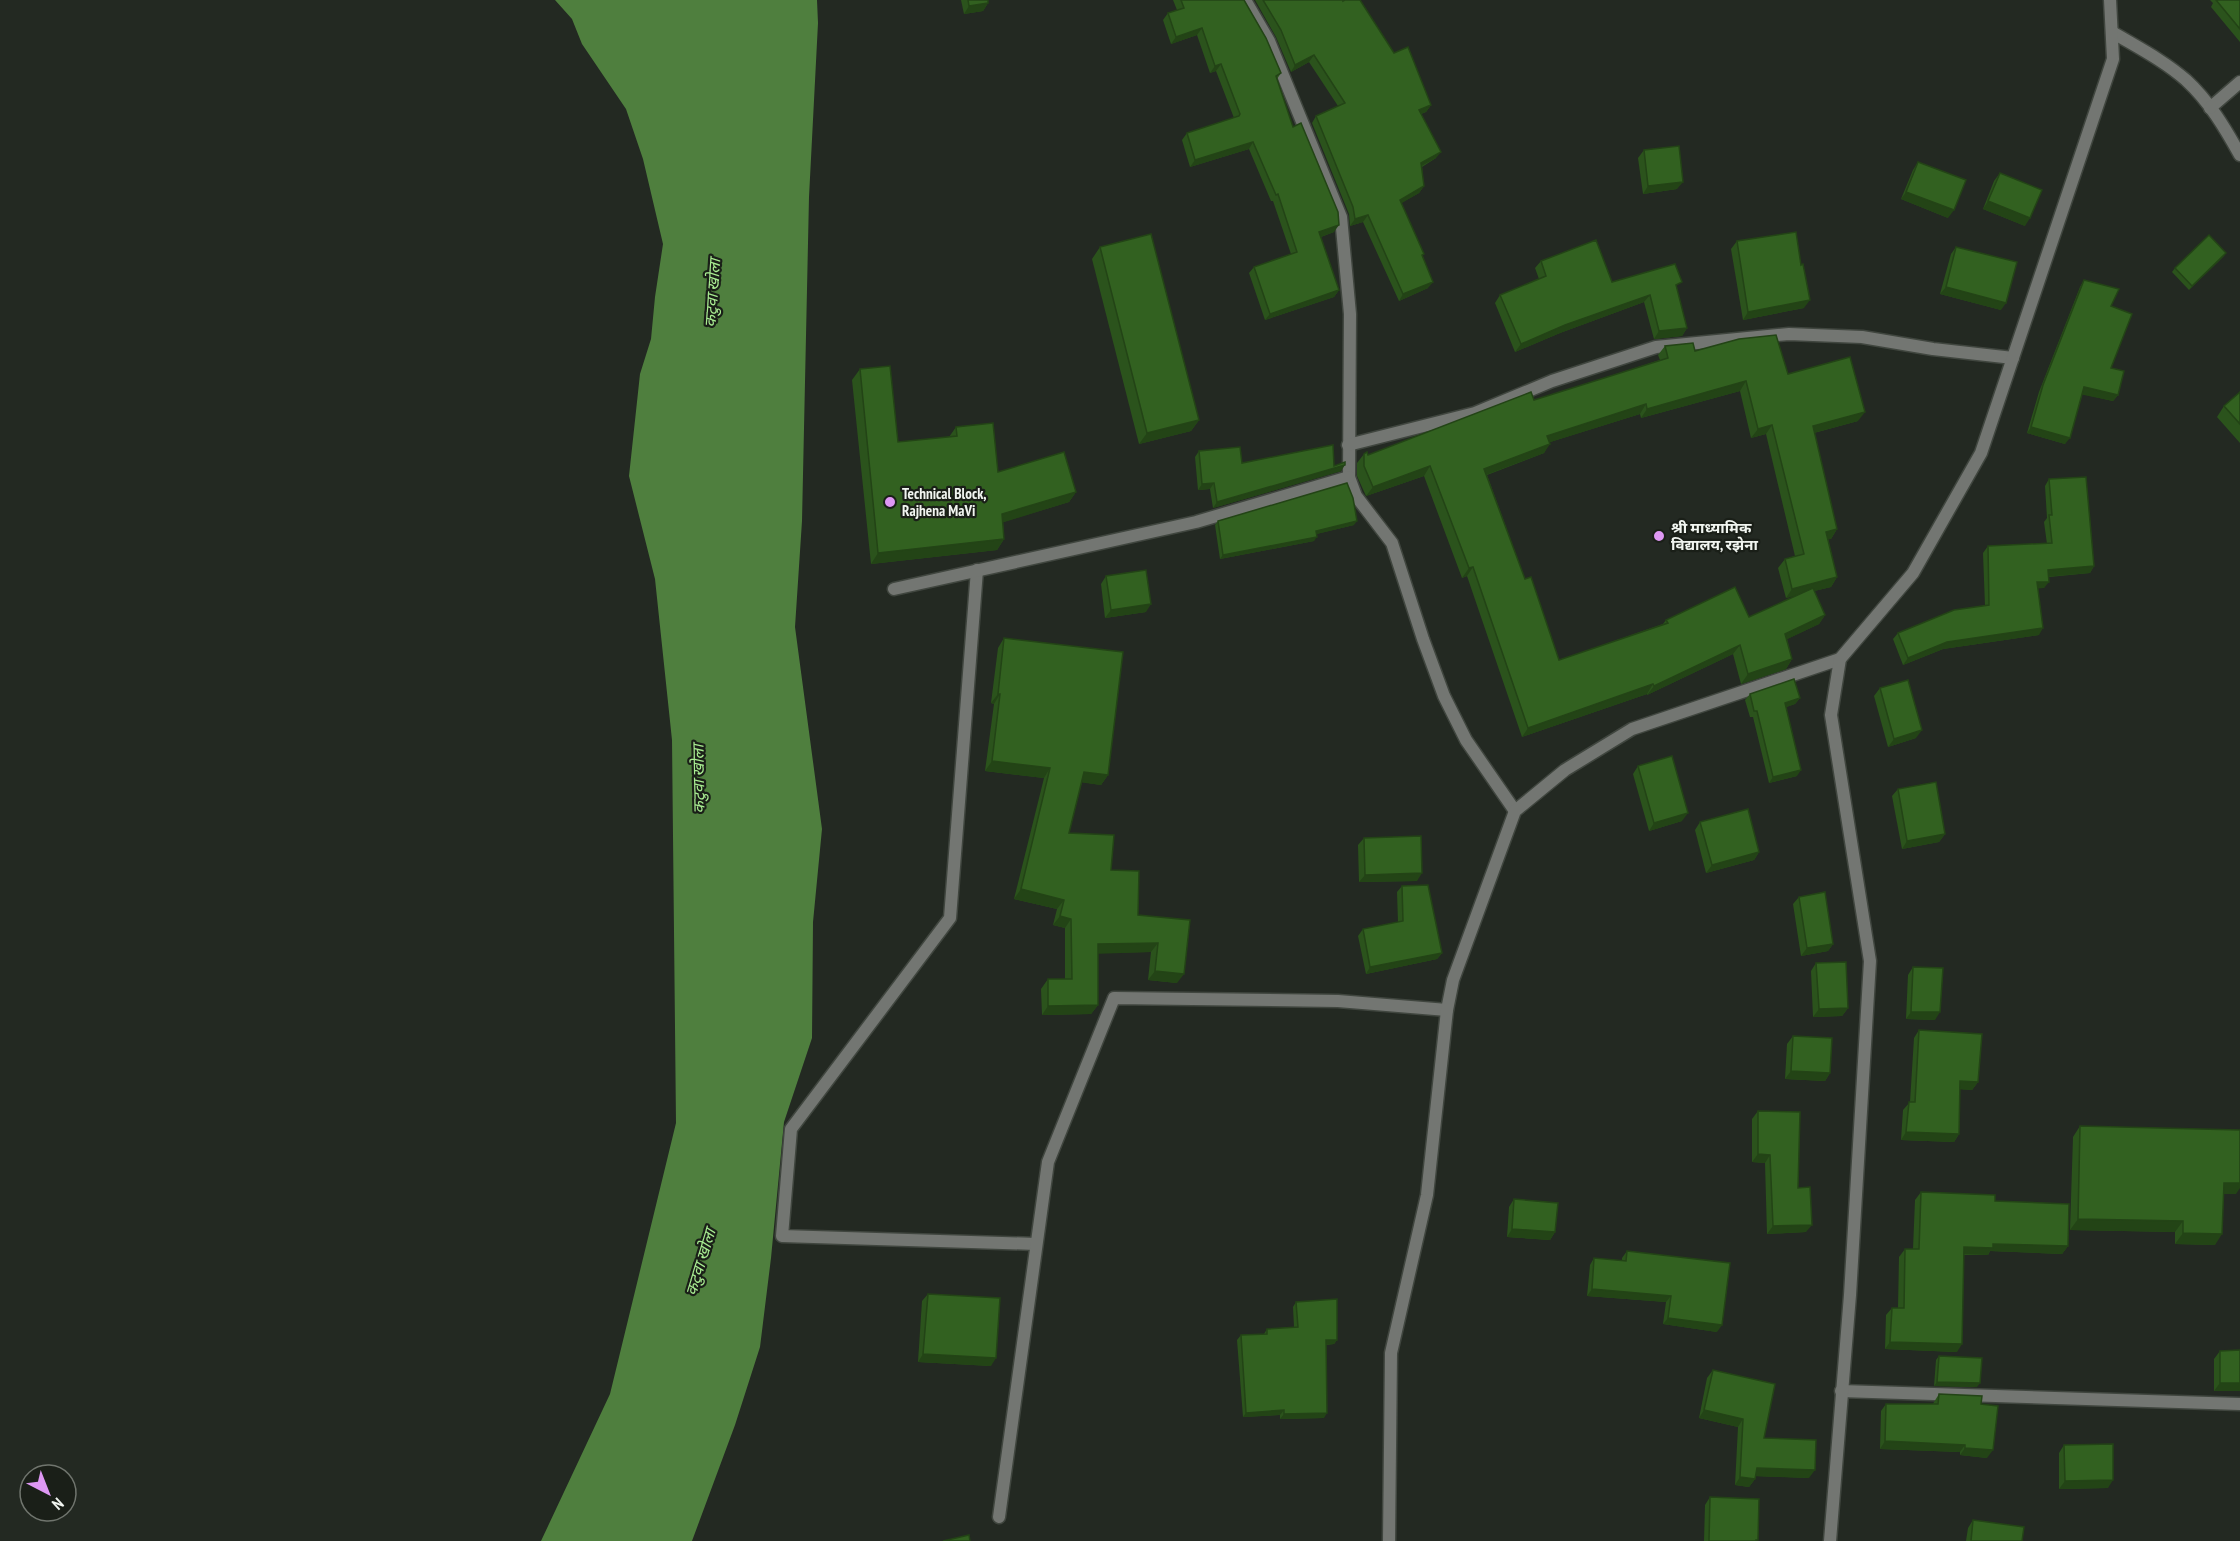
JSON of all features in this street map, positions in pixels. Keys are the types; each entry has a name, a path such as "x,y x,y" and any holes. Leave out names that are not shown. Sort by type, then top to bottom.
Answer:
{"street":[{"path":"1245,0 1269,41 1341,217 1350,314 1349,477 1356,496 1392,543 1423,639 1453,714 1466,740 1515,811"},
{"path":"1389,1541 1391,1353 1427,1195 1447,1010 1453,980 1515,811 1564,770 1632,729 1840,659 1913,573 1981,453 2113,59 2110,0"},
{"path":"2112,32 2155,57 2187,81 2223,124 2240,155"},
{"path":"2210,108 2240,82"},
{"path":"1348,446 1475,414 1552,381 1656,347 1790,334 1862,337 1933,349 2013,358"},
{"path":"894,588 1196,522 1349,477"},
{"path":"978,570 950,918 791,1129 782,1236 1036,1244"},
{"path":"1830,1541 1850,1295 1870,961 1831,715 1840,659"},
{"path":"999,1516 1048,1162 1114,998 1338,1001 1447,1010"},
{"path":"1841,1391 2240,1404"}],"water":[{"name":"कटुवा खोला","path":"555,0 817,0 818,23 809,197 802,521 795,627 822,829 813,922 812,1038 784,1122 760,1347 735,1425 692,1541 541,1541 610,1394 676,1123 672,740 655,579 629,476 640,374 651,339 663,244 643,159 626,109 582,44 572,19"}],"building":[{"path":"968,0 988,0 988,3 969,6"},
{"path":"1181,0 1244,0 1266,38 1281,73 1276,76 1293,127 1301,123 1338,212 1339,225 1319,232 1339,290 1270,314 1254,267 1297,252 1278,194 1276,195 1253,142 1195,160 1187,133 1240,114 1221,64 1215,66 1202,28 1176,37 1168,13 1184,8"},
{"path":"1263,0 1360,0 1394,53 1408,47 1431,105 1419,110 1441,152 1421,163 1424,186 1400,200 1424,254 1422,255 1433,282 1403,294 1368,215 1355,219 1353,207 1316,116 1345,103 1314,55 1295,65 1281,30"},
{"path":"2216,0 2240,0 2240,29"},
{"path":"1679,146 1683,182 1648,186 1644,150"},
{"path":"1918,162 1966,180 1954,210 1906,192"},
{"path":"2000,173 2042,190 2030,218 1988,201"},
{"path":"1796,232 1810,300 1748,312 1737,241"},
{"path":"1151,234 1199,420 1147,433 1100,247"},
{"path":"2209,235 2226,253 2192,286 2175,268"},
{"path":"1596,240 1612,282 1675,264 1682,282 1676,285 1687,328 1659,331 1650,295 1565,325 1521,344 1500,295 1546,276 1541,261"},
{"path":"1956,247 2017,262 2006,303 1946,287"},
{"path":"2084,280 2119,289 2111,306 2132,314 2111,368 2124,371 2118,395 2084,387 2070,438 2031,427 2043,385"},
{"path":"1776,335 1788,374 1850,357 1865,412 1813,426 1837,529 1826,532 1837,577 1792,589 1785,559 1804,554 1772,425 1758,429 1746,381 1647,409 1646,404 1547,436 1550,444 1484,469 1525,579 1531,577 1559,660 1668,623 1666,620 1735,587 1749,617 1813,588 1825,615 1785,634 1792,659 1748,674 1740,645 1654,686 1653,684 1528,728 1473,567 1469,568 1430,466 1373,487 1364,466 1364,454 1367,452 1368,455 1531,392 1534,400 1668,358 1665,346 1693,343 1695,351 1739,339"},
{"path":"890,366 898,442 957,436 956,427 993,423 998,472 1064,452 1076,492 1002,514 1004,539 878,553 860,369"},
{"path":"2240,392 2240,424 2224,406"},
{"path":"1333,445 1334,466 1345,462 1345,465 1217,502 1214,483 1202,484 1199,451 1240,447 1242,463"},
{"path":"2086,477 2094,566 2048,570 2049,582 2037,582 2043,628 1947,642 1908,658 1898,633 1954,610 1989,605 1988,546 2052,543 2049,479"},
{"path":"1347,483 1353,498 1357,521 1316,531 1317,537 1223,555 1218,521"},
{"path":"1146,570 1151,604 1111,610 1106,576"},
{"path":"1004,638 1123,652 1108,775 1084,772 1069,833 1114,835 1111,870 1139,871 1138,915 1190,920 1184,974 1155,971 1158,943 1098,944 1098,1005 1048,1006 1048,979 1072,979 1071,919 1060,916 1064,900 1021,889 1050,768 992,761"},
{"path":"1794,679 1800,698 1785,703 1801,770 1773,777 1757,711 1754,711 1750,694"},
{"path":"1908,680 1922,730 1894,739 1880,688"},
{"path":"1672,756 1688,813 1654,823 1638,766"},
{"path":"1936,782 1945,834 1907,841 1898,789"},
{"path":"1748,809 1759,852 1712,865 1700,822"},
{"path":"1421,836 1422,873 1365,875 1364,838"},
{"path":"1428,885 1442,953 1370,967 1363,929 1403,921 1402,886"},
{"path":"1825,892 1833,944 1807,948 1799,897"},
{"path":"1846,962 1848,1008 1819,1009 1816,963"},
{"path":"1913,967 1943,968 1940,1012 1911,1012"},
{"path":"1919,1030 1982,1034 1978,1082 1960,1081 1959,1134 1906,1132 1909,1102 1915,1102"},
{"path":"1793,1036 1832,1038 1830,1073 1791,1071"},
{"path":"1758,1111 1800,1112 1798,1188 1810,1187 1812,1225 1773,1226 1770,1155 1758,1154"},
{"path":"2080,1126 2240,1130 2240,1183 2224,1183 2222,1234 2183,1233 2183,1221 2078,1219"},
{"path":"1921,1192 1995,1195 1995,1201 2069,1204 2068,1246 1993,1244 1993,1248 1964,1247 1962,1344 1890,1342 1892,1308 1904,1308 1905,1249 1919,1249"},
{"path":"1514,1199 1558,1203 1555,1232 1512,1229"},
{"path":"1627,1251 1730,1263 1722,1325 1668,1318 1671,1296 1592,1289 1594,1258 1626,1261"},
{"path":"928,1294 1000,1298 996,1358 923,1354"},
{"path":"1337,1299 1337,1340 1326,1340 1327,1413 1284,1414 1284,1410 1246,1413 1241,1335 1267,1334 1267,1329 1298,1327 1296,1302"},
{"path":"2240,1350 2240,1383 2220,1383 2220,1351"},
{"path":"1939,1356 1982,1358 1980,1383 1937,1382"},
{"path":"1713,1370 1775,1384 1764,1438 1816,1440 1815,1470 1757,1468 1755,1479 1740,1477 1743,1419 1704,1410"},
{"path":"1939,1394 1982,1396 1981,1404 1998,1406 1993,1450 1965,1448 1965,1445 1885,1441 1886,1404 1938,1404"},
{"path":"2113,1444 2113,1480 2065,1481 2064,1445"},
{"path":"1710,1497 1759,1499 1758,1540 1709,1541"},
{"path":"1973,1520 2024,1527 2022,1541 1971,1541"},
{"path":"969,1535 970,1541 943,1541"}],"place":[{"name":"Technical Block, Rajhena MaVi","path":"890,502"},
{"name":"श्री माध्यामिक विद्यालय, रझेना","path":"1659,536"}]}
